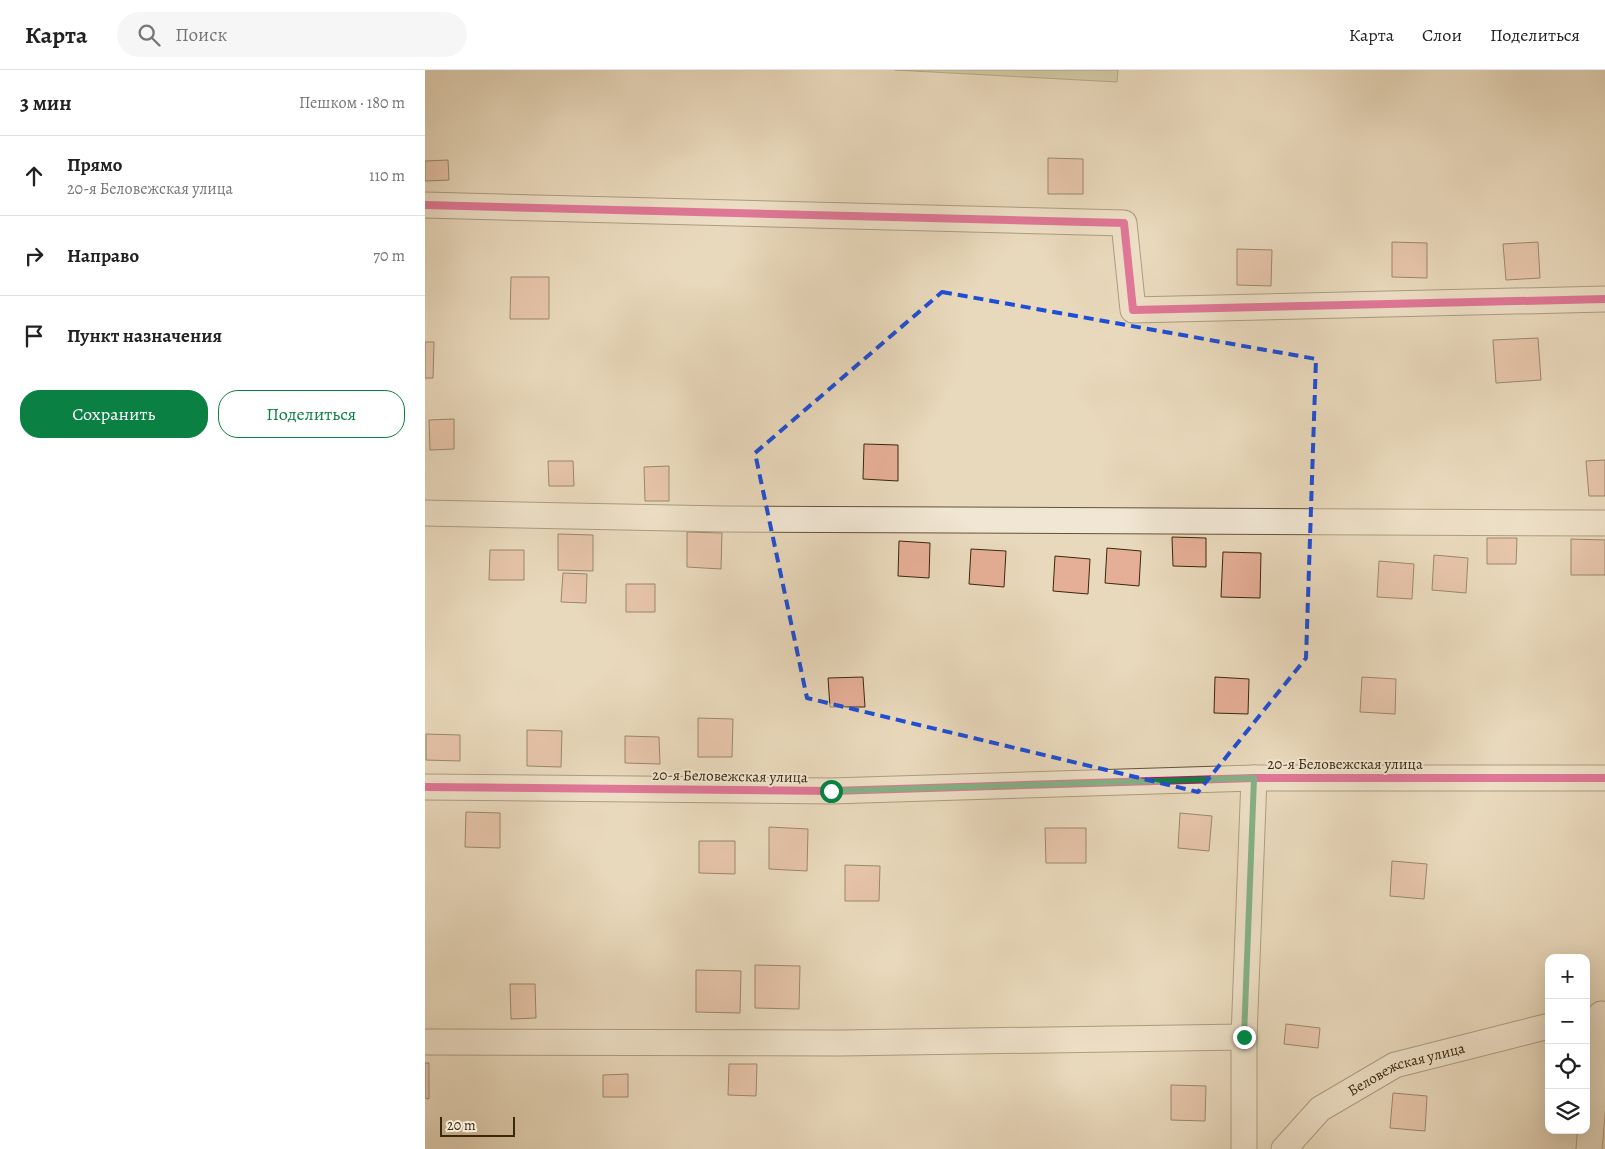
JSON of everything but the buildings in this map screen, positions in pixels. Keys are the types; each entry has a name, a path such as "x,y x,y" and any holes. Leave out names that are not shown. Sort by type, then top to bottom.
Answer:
{"street":[{"path":"425,205 1124,223 1133,310 1605,299"},
{"path":"425,513 734,519 1605,523"},
{"path":"1244,1149 1244,1037 1254,778"},
{"name":"20-я Беловежская улица","path":"425,787 831,791 1254,778 1605,778"},
{"path":"1589,1149 1597,1015"},
{"name":"Беловежская улица","path":"1284,1149 1320,1109 1395,1065 1545,1027"},
{"path":"425,1042 841,1043 1244,1037"}],"highlighted area":[{"path":"942,292 1316,359 1306,658 1198,792 807,698 755,453"}],"green space":[{"path":"895,70 1118,70 1117,82"}],"cycle path":[{"path":"425,205 1124,223 1133,310 1605,299"},
{"path":"425,787 831,791 1254,778 1605,778"}],"route":[{"path":"831,791 1254,778 1244,1037"}]}
